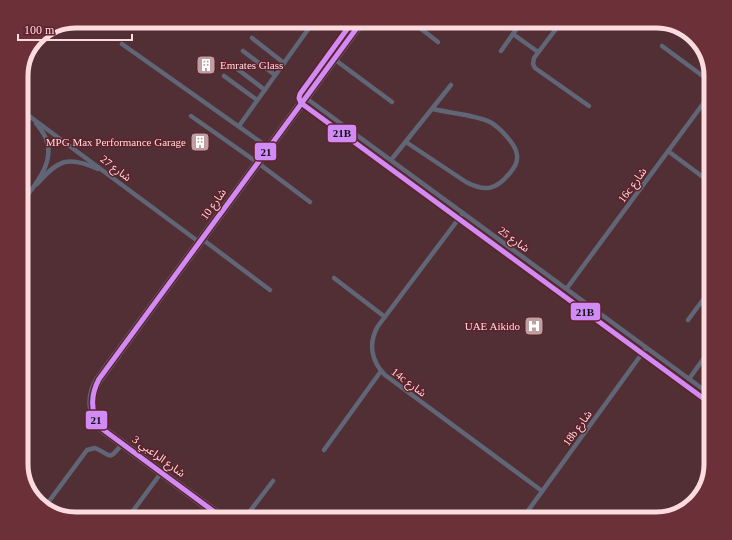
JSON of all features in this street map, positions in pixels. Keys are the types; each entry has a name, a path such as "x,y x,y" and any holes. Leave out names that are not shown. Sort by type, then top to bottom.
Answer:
{"street":[{"name":"شارع 10","path":"92,405 92,394 96,384 306,98 355,28"},
{"name":"شارع الراعبي 3","path":"92,405 93,415 98,424 105,431 214,512"}],"lane":[{"path":"238,126 309,28"},
{"path":"420,28 438,42"},
{"path":"501,51 517,28"},
{"path":"557,28 538,52 533,60 533,64 535,68 589,106"},
{"path":"513,34 538,52"},
{"path":"252,38 284,63"},
{"path":"122,44 269,148"},
{"path":"662,46 704,77"},
{"path":"243,51 275,75"},
{"path":"334,59 392,102"},
{"path":"232,65 265,90"},
{"path":"224,76 257,100"},
{"path":"391,160 451,85"},
{"name":"شارع 25","path":"306,98 704,390"},
{"name":"16c شارع","path":"567,288 704,102"},
{"path":"406,142 466,182 476,187 487,188 498,185 513,169 517,160 516,151 504,133 496,126 481,119 433,109"},
{"name":"شارع 27","path":"28,115 270,290"},
{"path":"191,116 310,202"},
{"path":"28,194 45,166 49,155 46,138 33,118"},
{"path":"668,151 704,178"},
{"path":"28,194 50,170 63,162 82,162 108,174"},
{"name":"14c شارع","path":"463,213 375,331 371,349 374,361 381,371 542,490"},
{"path":"334,278 385,317"},
{"path":"688,320 704,299"},
{"name":"18b شارع","path":"527,512 646,348"},
{"path":"689,379 704,358"},
{"path":"324,450 381,371"},
{"path":"50,500 87,450 95,448 108,456 111,456 122,444"},
{"path":"132,512 161,473"},
{"path":"249,512 273,481"}],"transit line":[{"name":"21B","path":"348,28 300,94 299,98 301,103 704,399"},
{"name":"21","path":"215,512 101,428 97,422 92,404 96,385 357,28"}],"place":[{"name":"Emrates Glass","path":"206,65"},
{"name":"MPG Max Performance Garage","path":"200,142"},
{"name":"UAE Aikido","path":"534,326"}]}
